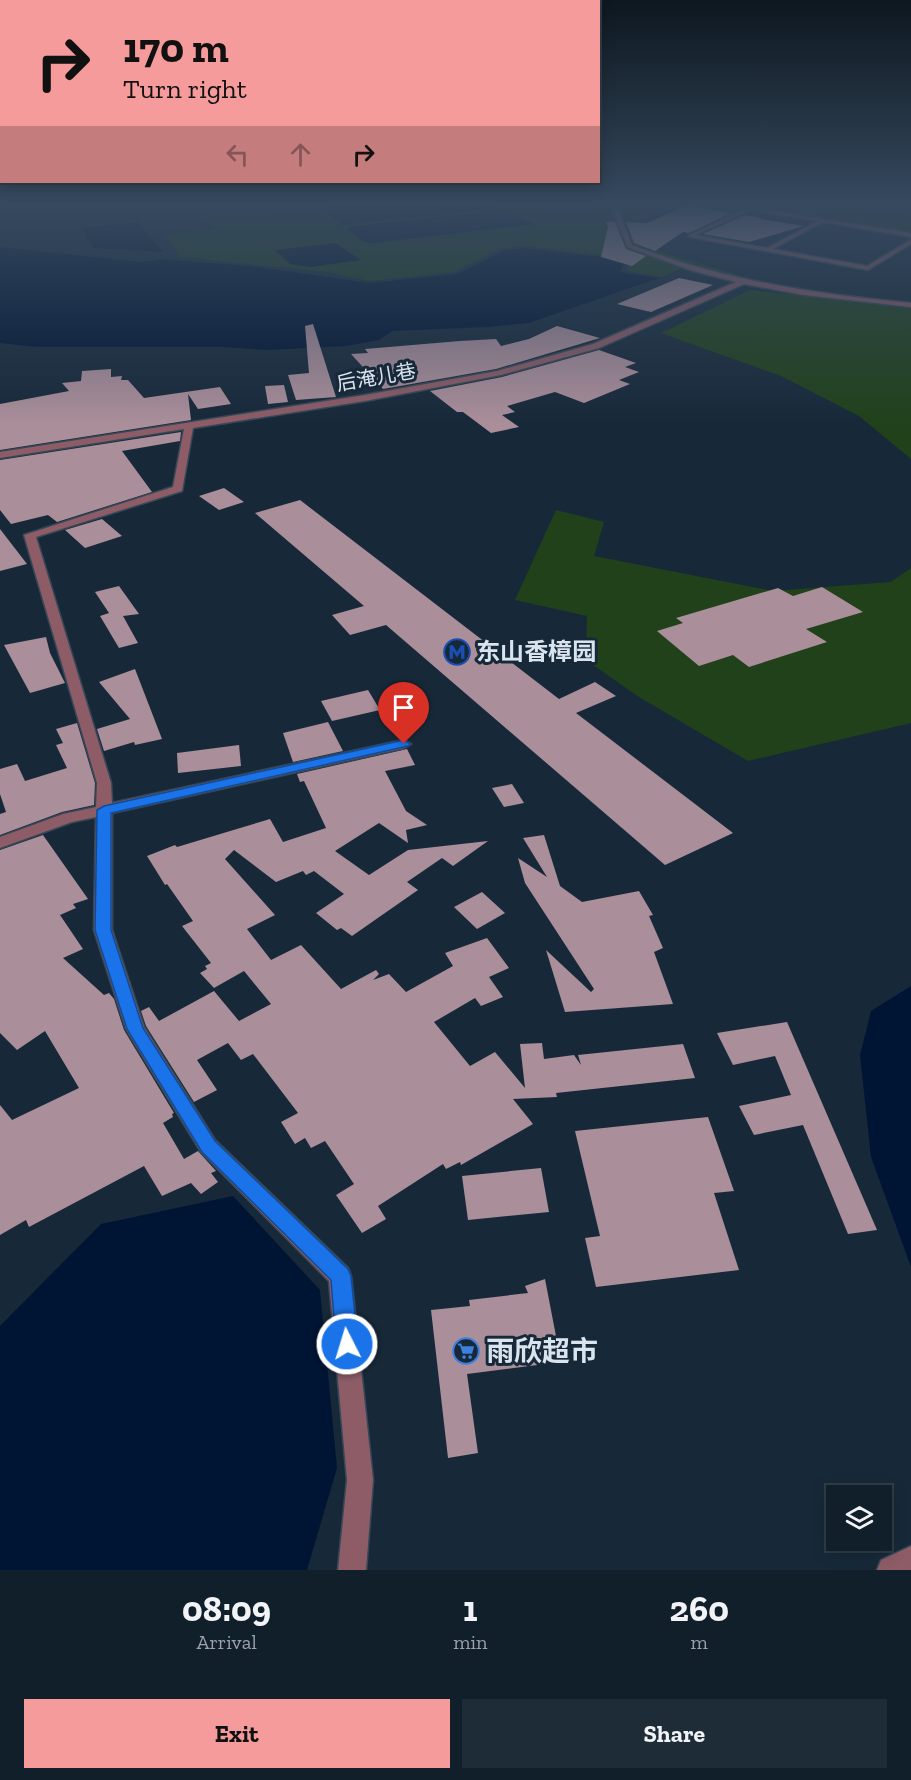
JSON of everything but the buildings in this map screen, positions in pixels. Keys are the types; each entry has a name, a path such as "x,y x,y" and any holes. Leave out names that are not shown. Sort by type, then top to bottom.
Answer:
{"street":[{"path":"730,277 811,293 911,305"},
{"name":"后淹儿巷","path":"0,455 365,398 498,373 596,346 744,281"},
{"path":"189,425 178,489 30,535 104,783 103,930 135,1029 208,1146 340,1276 360,1479 352,1570"},
{"path":"0,843 68,818 404,744"},
{"path":"891,1570 911,1559"}],"green space":[{"path":"352,277 405,277 370,281"},
{"path":"750,290 911,307 911,459 859,416 781,376 661,333"},
{"name":"东山香樟园","path":"556,510 604,522 594,556 773,591 891,582 911,568 911,723 748,761 639,697 586,660 587,616 515,600"}],"water":[{"path":"0,277 330,277 370,283 425,277 659,278 529,323 392,331 379,340 346,346 267,350 222,347 37,347 0,343"},
{"path":"911,986 911,1267 871,1157 860,1055 871,1011"},
{"path":"233,1196 320,1290 337,1468 307,1570 0,1570 0,1326 101,1224"}],"place":[{"name":"东山香樟园","path":"457,652"},
{"name":"雨欣超市","path":"466,1351"}],"route":[{"path":"347,1344 340,1276 208,1146 135,1029 103,930 104,810 404,744"}]}
